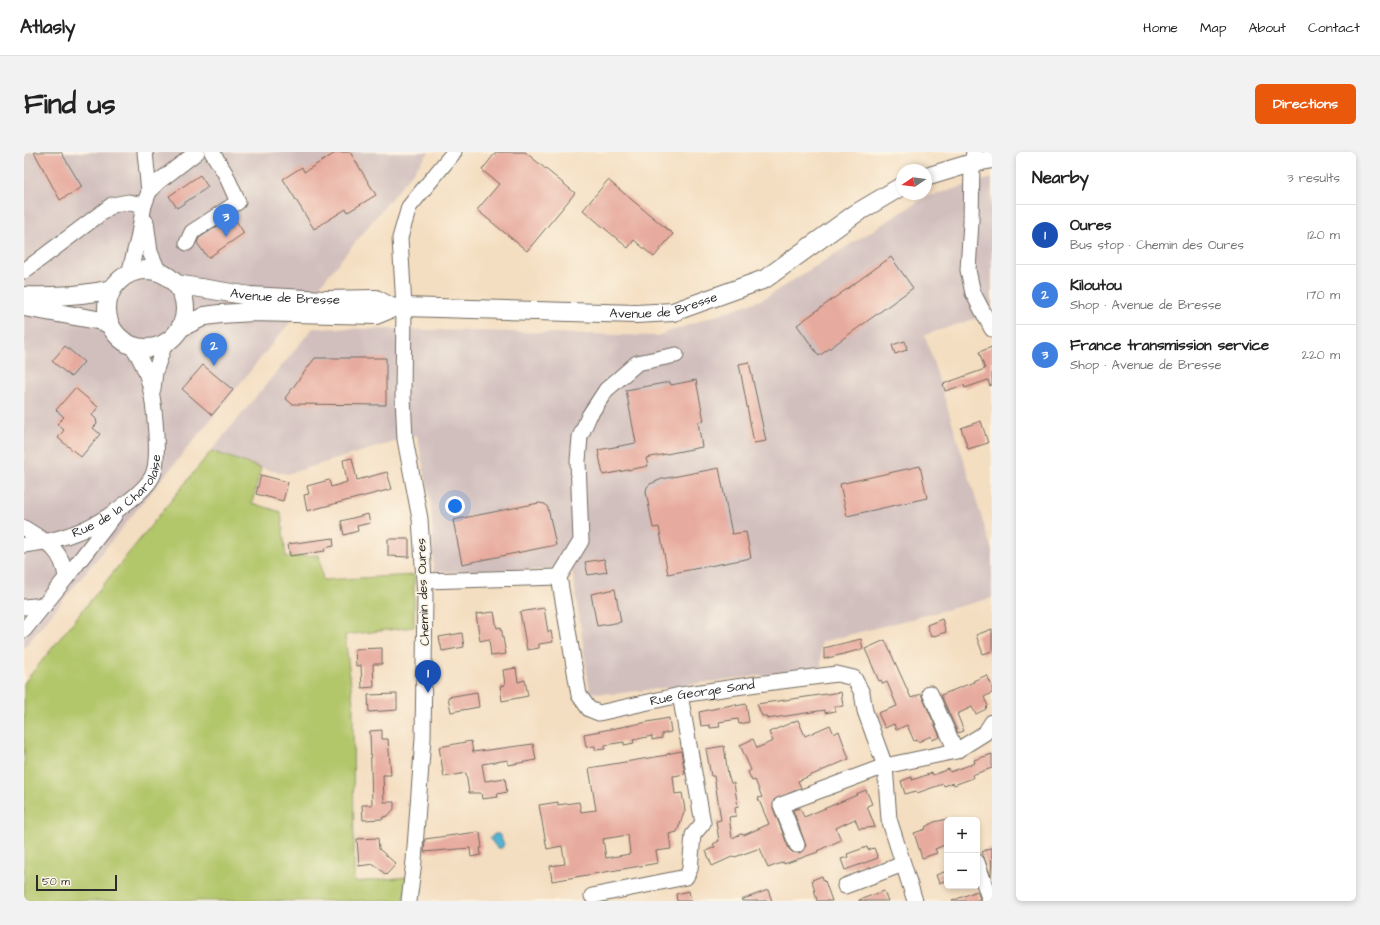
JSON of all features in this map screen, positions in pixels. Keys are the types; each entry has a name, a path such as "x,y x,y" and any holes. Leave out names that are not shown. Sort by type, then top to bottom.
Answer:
{"main road":[{"path":"932,175 973,158 992,159"},
{"name":"Avenue de Bresse","path":"180,328 204,316 254,312 376,315 399,308 636,314 672,312 765,279 855,214 896,190"},
{"path":"139,271 159,273 176,284 182,294 184,317 180,328 173,337 165,343 155,348 133,347 123,342 115,334 110,324 107,312 108,300 112,289 119,280 129,274 139,271"},
{"name":"Avenue de Bresse","path":"176,284 250,296 325,300 376,299 399,308"},
{"path":"24,296 70,297 88,295 112,289"},
{"path":"24,308 97,320 110,324"}],"street":[{"path":"145,152 150,252 159,273"},
{"path":"129,274 134,260 147,198 158,182 196,152"},
{"path":"187,243 192,232 238,202 225,172 212,152"},
{"name":"Chemin des Oures","path":"409,901 414,862 423,738 425,581 420,519 405,439 399,308 400,238 409,207 454,152"},
{"path":"973,158 968,270 973,293 992,329"},
{"path":"24,271 112,205 147,198"},
{"path":"153,404 155,372 165,343"},
{"path":"133,347 141,359 146,373 153,404"},
{"path":"425,581 559,577 581,541 578,461 580,437 589,416 606,390 637,363 676,355"},
{"name":"Rue de la Charolaise","path":"24,545 47,542 80,531 100,522 120,509 141,490 154,474 156,441 153,404"},
{"path":"24,630 120,509"},
{"path":"24,528 47,542 58,552 65,567 66,578"},
{"name":"Rue George Sand","path":"559,577 580,695 589,709 599,713 680,695 837,674 854,678 862,693 865,711 884,766 890,819 915,901"},
{"path":"24,607 45,605"},
{"path":"930,693 956,751"},
{"path":"592,896 686,877 690,869 693,835 703,823 680,695"},
{"path":"797,845 781,805 884,766 956,751 985,733 992,722"},
{"path":"845,886 903,864"},
{"path":"980,871 990,901"}],"shaded area":[{"path":"24,152 429,152 24,648"},
{"path":"992,178 992,313 925,335 992,551 992,598 821,642 821,668 614,694 590,692 572,569 434,572 431,504 417,435 287,474 261,468 211,451 313,328 657,336 763,299 921,200 932,200 932,195"}],"green space":[{"path":"211,451 261,468 252,503 281,512 286,557 319,555 323,580 414,575 414,627 345,635 353,703 354,882 408,877 403,901 24,901 24,683"}],"water":[{"path":"494,834 499,834 504,844 502,848 497,848 490,839"}],"building":[{"path":"34,152 61,152 82,187 60,200"},
{"path":"337,152 350,152 376,195 348,212 346,209 314,229 283,179 302,167 304,172"},
{"path":"496,152 525,152 575,193 527,251 477,210 499,184 482,170"},
{"path":"200,175 208,187 177,208 169,196"},
{"path":"608,180 673,234 654,257 634,240 628,248 583,210"},
{"path":"233,216 244,233 208,258 197,243 199,238"},
{"path":"891,257 913,288 819,356 797,325"},
{"path":"905,341 907,350 895,354 892,345"},
{"path":"65,346 84,362 71,377 52,361"},
{"path":"992,347 992,385 990,386 988,380 965,388 964,385 945,391 943,384 985,369 979,352"},
{"path":"315,358 386,358 386,405 292,404 285,398"},
{"path":"749,362 766,441 754,443 739,364"},
{"path":"203,365 233,390 212,415 182,389"},
{"path":"696,380 704,421 698,422 702,447 646,458 648,466 603,475 598,450 636,443 626,390 670,382 671,385"},
{"path":"75,388 98,407 92,415 96,419 97,424 93,428 100,434 81,457 58,438 64,430 57,424 64,417 56,410"},
{"path":"981,421 988,443 968,449 961,428"},
{"path":"352,458 357,480 387,472 392,489 307,511 304,495 309,494 307,486 329,480 331,487 347,482 343,460"},
{"path":"920,466 927,498 847,516 840,484"},
{"path":"719,468 732,534 746,532 751,558 668,574 659,527 653,528 646,492 647,487 650,484 662,479"},
{"path":"261,475 288,482 283,501 256,494"},
{"path":"539,503 545,504 548,508 556,545 462,564 453,520"},
{"path":"368,514 370,523 357,526 358,531 344,535 341,521"},
{"path":"333,538 334,546 324,548 325,551 290,556 288,544"},
{"path":"388,539 409,539 409,557 388,556"},
{"path":"604,559 607,572 588,575 585,562"},
{"path":"615,589 621,622 597,626 591,594"},
{"path":"544,608 548,632 551,631 553,642 539,644 539,648 527,650 520,612"},
{"path":"494,612 497,628 501,627 506,654 491,656 489,639 480,641 476,614"},
{"path":"942,619 946,632 931,637 927,625"},
{"path":"992,629 992,651 983,654 976,635"},
{"path":"462,633 464,647 442,651 439,637"},
{"path":"861,639 863,649 824,659 824,648"},
{"path":"885,640 911,698 921,694 940,737 932,740 931,736 918,742 917,740 914,741 907,725 896,730 894,724 885,728 878,713 897,706 887,682 883,684 881,680 879,681 865,649"},
{"path":"382,648 382,664 373,664 374,687 362,688 361,665 356,666 355,649"},
{"path":"516,668 518,682 525,680 528,696 502,701 500,686 505,685 503,670"},
{"path":"987,675 992,686 992,693 984,697 988,706 986,709 976,714 972,707 957,714 964,731 958,733 941,695 974,682 973,681"},
{"path":"477,692 479,707 451,712 448,697"},
{"path":"841,692 843,706 834,707 835,711 825,713 825,710 767,719 767,716 762,716 757,704"},
{"path":"397,694 397,710 369,712 368,695"},
{"path":"736,704 736,706 746,704 749,722 739,724 738,719 719,722 720,727 710,728 710,725 701,726 699,712"},
{"path":"669,718 671,732 662,734 662,738 652,740 652,736 633,740 634,743 624,745 624,742 605,745 605,749 595,750 595,746 586,747 584,734"},
{"path":"798,720 805,736 830,725 834,734 839,731 849,759 798,781 801,788 774,800 773,808 789,849 792,852 800,853 806,846 793,810 800,808 804,817 866,790 872,804 867,806 875,827 859,829 855,819 836,828 841,840 817,851 818,852 768,868 760,848 735,857 734,856 712,866 706,851 715,847 713,844 719,841 716,821 721,820 714,776 711,776 706,749 724,746 728,775 731,783 734,783 738,807 735,808 736,816 729,817 732,838 741,834 744,835 769,824 758,798 762,797 755,780 752,781 748,772 751,770 740,745 753,739 757,748 773,741 769,732"},
{"path":"382,730 382,739 388,739 391,775 383,775 384,802 394,802 394,809 388,816 383,817 383,819 363,820 362,805 372,805 370,731"},
{"path":"471,741 473,752 533,744 536,760 508,765 508,760 482,764 485,781 505,778 507,792 497,794 498,797 482,799 481,793 469,793 466,773 444,777 439,747"},
{"path":"681,751 685,774 673,776 675,794 682,793 685,810 677,832 669,834 671,849 656,851 658,863 552,881 550,866 565,864 562,846 547,849 539,805 558,802 558,805 579,802 581,812 596,810 589,768","holes":["628,835 630,854 606,858 603,839"]},
{"path":"992,754 992,768 972,775 973,778 954,785 953,783 944,786 943,784 917,793 916,791 905,794 901,781 912,777 912,780 932,773 933,775 949,769 950,772 975,763 974,760"},
{"path":"944,820 944,845 935,849 937,853 922,858 914,833 926,829 925,827 934,822"},
{"path":"478,832 480,833 482,848 480,848 481,855 471,857 470,848 424,852 425,839"},
{"path":"378,838 379,849 396,864 386,875 374,864 359,866 357,839"},
{"path":"867,847 868,850 874,848 878,858 845,870 841,859 848,857 847,854"},
{"path":"992,848 991,877 982,852"},
{"path":"944,872 944,881 939,883 936,875"},
{"path":"822,876 832,901 817,901 812,880"},
{"path":"768,890 772,901 741,900"},
{"path":"689,891 691,901 677,901 676,894"},
{"path":"884,891 888,901 859,901 859,900"},
{"path":"977,891 980,899 975,901 952,901"}],"place":[{"name":"France transmission service","path":"226,237"},
{"name":"Kiloutou","path":"214,366"},
{"name":"Oures","path":"428,693"}]}
